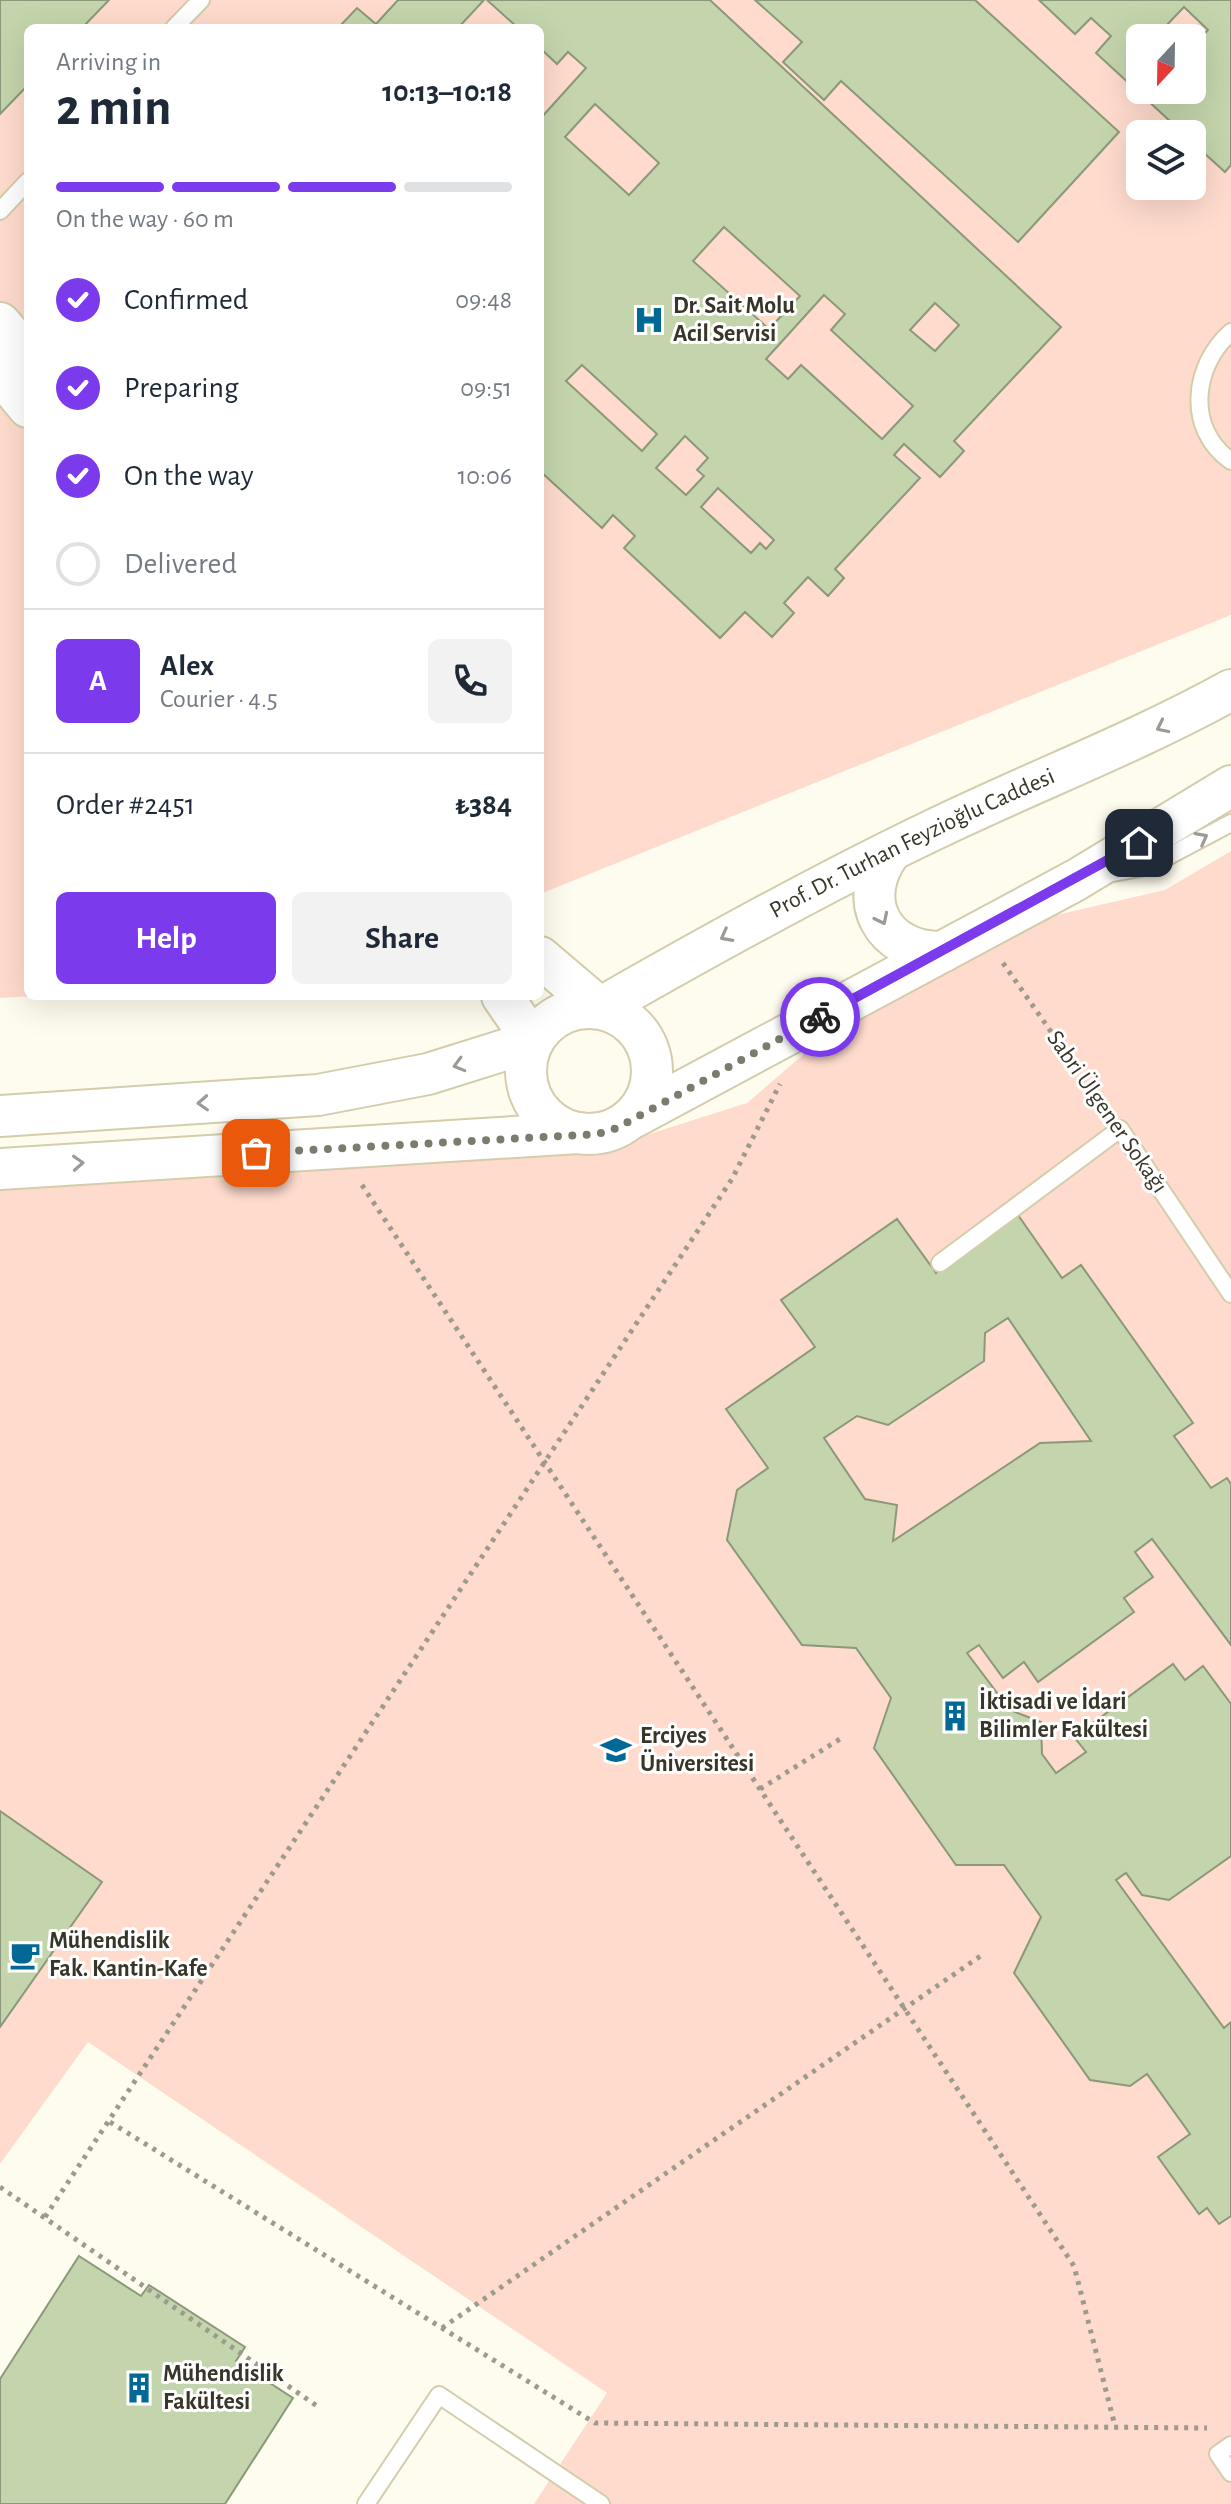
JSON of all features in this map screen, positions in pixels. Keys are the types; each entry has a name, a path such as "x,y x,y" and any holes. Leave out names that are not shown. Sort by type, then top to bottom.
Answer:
{"street":[{"path":"0,323 24,351"},
{"path":"0,373 24,402"},
{"name":"Prof. Dr. Turhan Feyzioğlu Caddesi","path":"600,1008 710,945 891,851 1114,750 1231,690"},
{"path":"0,1169 598,1134 617,1128 1076,880 1231,786"},
{"path":"891,851 880,865 874,882 878,917 898,941 911,949 942,952"},
{"path":"544,960 600,1008 619,1015 635,1027 647,1043 653,1062 649,1091 634,1117"},
{"path":"505,1000 533,1041"},
{"path":"578,1133 559,1127 544,1115 532,1099 526,1079 526,1059 533,1041 545,1025 561,1013 581,1008 600,1008"},
{"path":"0,1116 318,1095 428,1074 533,1041"}],"lane":[{"path":"178,24 201,0"},
{"path":"0,211 24,185"},
{"path":"1231,332 1207,360 1198,401 1211,441 1231,461"},
{"path":"1076,880 1150,866 1231,823"},
{"path":"940,1263 1120,1129"},
{"name":"Sabri Ülgener Sokağı","path":"1120,1129 1231,1294"},
{"path":"366,2504 439,2395 601,2504"},
{"path":"1231,2445 1218,2454 1231,2473"}],"path":[{"name":"Sabri Ülgener Sokağı","path":"981,932 1120,1129"},
{"path":"45,2217 732,1179 782,1079"},
{"path":"337,1147 1074,2266 1115,2426"},
{"path":"760,1789 840,1739"},
{"path":"442,2328 982,1955"},
{"path":"110,2122 595,2423 1216,2428"},
{"path":"0,2187 320,2408"}],"shaded area":[{"path":"0,0 1231,0 1231,615 544,892 544,24 24,24 24,997 0,998"},
{"name":"Erciyes Üniversitesi","path":"1231,851 1231,2504 534,2504 607,2393 88,2042 0,2164 0,1174 550,1138 640,1137 747,1103 839,1024 1039,919 1165,890"}],"building":[{"path":"0,0 109,0 86,24 24,24 24,89 0,114"},
{"path":"398,0 484,0 462,24 376,24"},
{"name":"Dr. Sait Molu Acil Servisi","path":"487,0 710,0 1061,327 954,441 964,451 940,477 904,444 894,455 920,478 835,569 844,578 828,596 808,577 784,603 794,613 772,637 745,612 720,638 624,548 635,536 613,515 602,528 544,475 544,115 586,68 568,52 557,64 544,52 544,24 514,24","holes":["595,104 659,163 629,195 565,137","724,227 800,296 769,329 693,261","824,295 845,314 831,330 913,406 882,439 801,365 788,379 766,359","935,303 959,325 935,351 910,330","582,365 657,434 642,451 566,381","685,436 708,458 697,470 704,476 686,495 656,468","718,488 774,540 766,549 760,543 751,553 701,507"]},
{"path":"755,0 975,0 1119,132 1018,242 841,81 824,100 783,62 802,42"},
{"path":"1039,0 1231,0 1231,165 1225,172 1206,155 1206,120 1169,120 1151,104 1206,104 1206,24 1202,24 1184,7 1168,24 1126,24 1126,81 1096,53 1111,36 1091,18 1075,34"},
{"path":"357,8 376,24 342,24"},
{"name":"İktisadi ve İdari Bilimler Fakültesi","path":"1018,1215 1062,1278 1081,1265 1193,1423 1174,1436 1211,1488 1227,1478 1231,1484 1231,1645 1152,1539 1135,1552 1153,1577 1124,1598 1134,1612 1038,1682 1024,1662 1003,1678 979,1645 967,1653 1010,1710 1041,1722 1042,1754 1056,1773 1086,1752 1074,1737 1173,1664 1185,1680 1203,1666 1231,1704 1231,1856 1169,1900 1142,1895 1126,1873 1116,1880 1224,2028 1231,2022 1231,2216 1219,2224 1207,2208 1199,2214 1158,2157 1190,2134 1147,2074 1130,2086 1090,2080 1014,1973 1041,1917 1004,1865 956,1865 874,1748 891,1698 856,1648 802,1645 727,1540 737,1490 768,1468 726,1409 815,1347 781,1300 897,1219 936,1273","holes":["1008,1318 1091,1441 1040,1443 893,1541 897,1505 865,1499 824,1438 857,1416 888,1425 984,1361 985,1333"]},
{"name":"Mühendislik Fak. Kantin-Kafe","path":"0,1811 102,1882 0,2027"},
{"name":"Mühendislik Fakültesi","path":"79,2256 141,2296 149,2285 245,2347 236,2361 293,2398 225,2504 0,2504 0,2379"}],"way so far":[{"path":"256,1153 598,1134 617,1128 820,1017"}],"place":[{"name":"Dr. Sait Molu Acil Servisi","path":"649,320"},
{"name":"İktisadi ve İdari Bilimler Fakültesi","path":"955,1716"},
{"name":"Erciyes Üniversitesi","path":"616,1750"},
{"name":"Mühendislik Fak. Kantin-Kafe","path":"25,1955"},
{"name":"Mühendislik Fakültesi","path":"139,2388"}],"route":[{"path":"820,1017 1139,843"}]}
